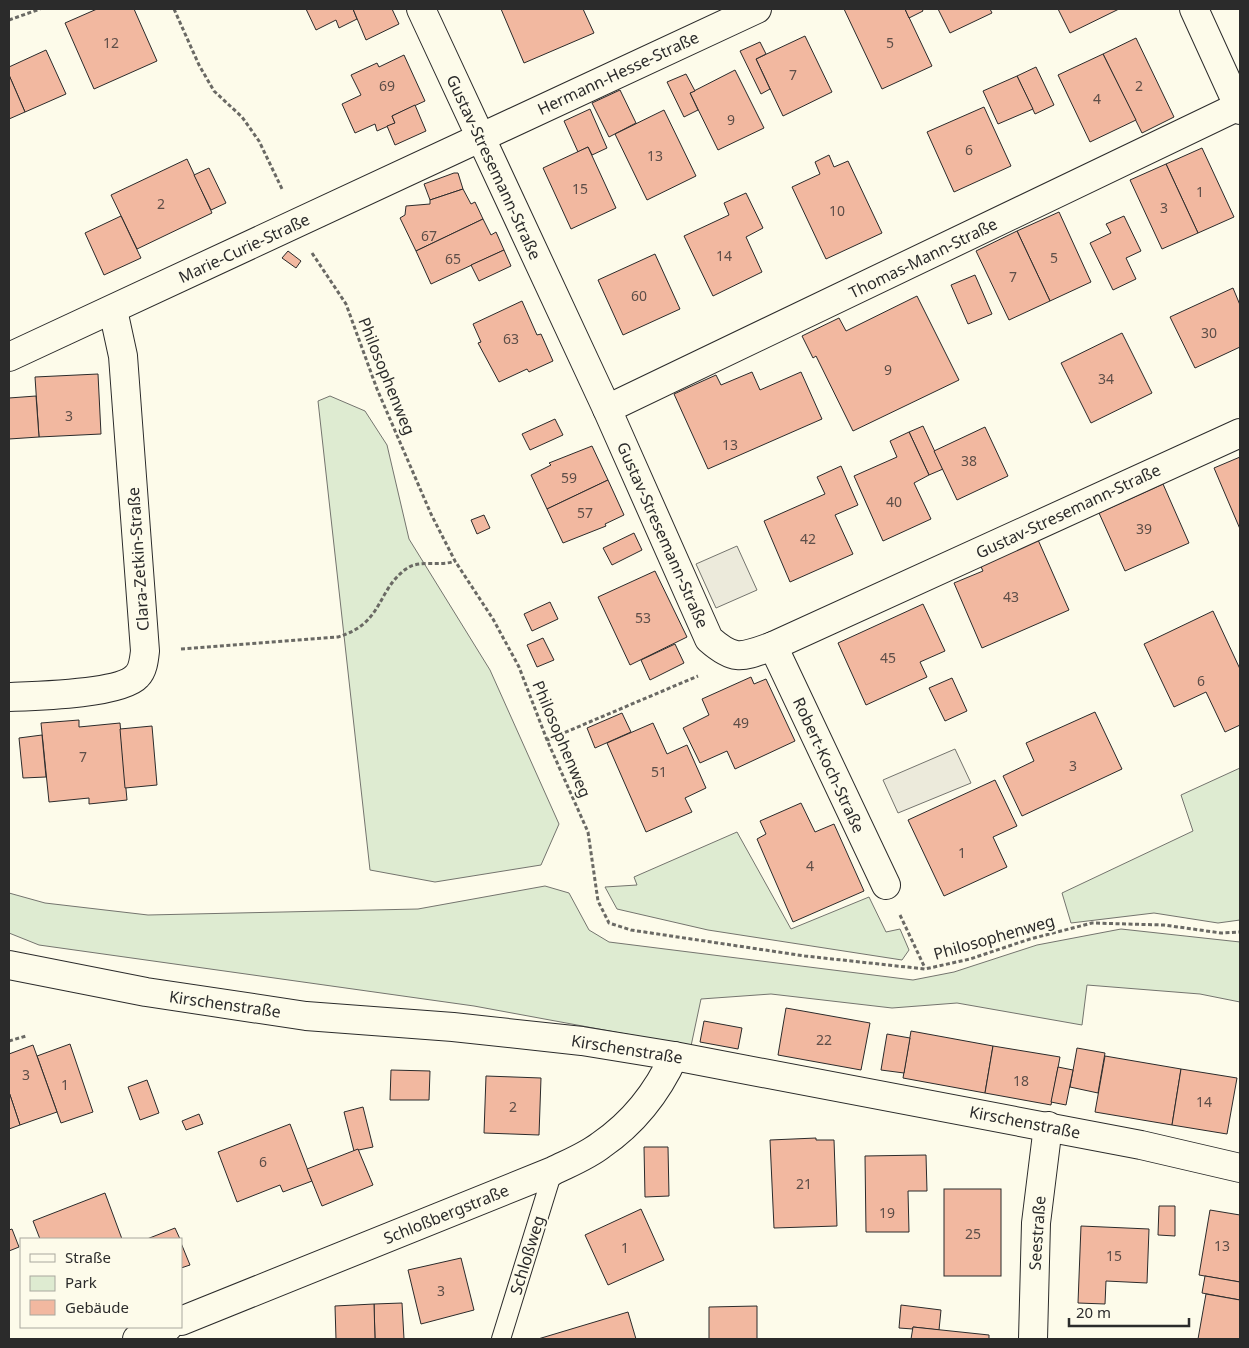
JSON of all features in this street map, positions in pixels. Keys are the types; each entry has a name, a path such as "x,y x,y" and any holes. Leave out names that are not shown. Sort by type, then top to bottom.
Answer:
{"street":[{"name":"Gustav-Stresemann-Straße","path":"421,9 607,409 709,639 724,653 745,656 773,646 1240,433"},
{"name":"Hermann-Hesse-Straße","path":"479,136 757,9"},
{"path":"1194,9 1239,108"},
{"name":"Thomas-Mann-Straße","path":"607,409 1239,108"},
{"name":"Marie-Curie-Straße","path":"9,357 294,225 479,136"},
{"name":"Clara-Zetkin-Straße","path":"9,697 102,690 126,684 137,676 144,662 145,651 123,356 113,310"},
{"name":"Robert-Koch-Straße","path":"773,646 886,885"},
{"name":"Kirschenstraße","path":"9,965 146,992 306,1016 453,1027 582,1041 674,1056 1141,1144 1240,1168"},
{"name":"Schloßbergstraße","path":"182,1321 553,1171 601,1146 635,1115 663,1079 674,1056"},
{"name":"Seestraße","path":"1033,1339 1036,1223 1048,1126"},
{"path":"137,1339 165,1328"}],"lane":[{"name":"Schloßweg","path":"501,1339 553,1171"}],"path":[{"path":"9,20 40,9"},
{"name":"Philosophenweg","path":"174,9 199,65 214,91 242,117 259,141 285,196 294,225 346,304 381,398 430,514 455,561 510,648 547,740 588,832 598,901 609,923 631,930 805,956 926,969 970,959 1030,939 1092,923 1164,925 1221,933 1240,932"},
{"path":"145,651 346,635 366,624 400,574 408,567 447,564 455,561"},
{"path":"547,740 708,672 724,653"},
{"path":"886,885 926,969"},
{"path":"9,1041 26,1036"}],"green space":[{"path":"330,396 365,411 387,445 409,539 490,670 559,824 541,865 435,882 370,870 318,401"},
{"path":"1240,768 1240,920 1218,923 1154,913 1071,923 1062,893 1193,831 1181,795"},
{"path":"737,832 791,929 869,897 886,932 900,929 909,950 902,960 708,930 617,909 605,887 637,885 634,877"},
{"path":"545,886 569,893 589,930 609,942 913,980 954,972 1037,945 1121,929 1240,942 1240,1002 1200,994 1087,985 1082,1025 957,1003 892,1008 771,994 701,999 691,1046 474,1006 39,945 9,933 9,893 45,903 148,915 418,909"}],"shaded area":[{"path":"737,546 757,590 716,608 696,564"},
{"path":"955,749 971,783 898,813 883,780"}],"building":[{"path":"97,9 134,9 157,61 94,89 65,23"},
{"path":"306,9 353,9 357,19 339,28 336,20 316,30"},
{"path":"353,9 392,9 399,24 366,40"},
{"path":"501,9 583,9 594,33 524,63"},
{"path":"844,9 905,9 932,66 882,89"},
{"path":"905,9 922,9 923,11 909,18"},
{"path":"938,9 990,9 992,13 950,33"},
{"path":"1058,9 1119,9 1070,33"},
{"path":"805,36 832,92 783,116 756,59"},
{"path":"1136,38 1174,117 1142,133 1103,54"},
{"path":"760,42 766,54 756,59 770,89 761,94 740,51"},
{"path":"46,50 66,94 25,112 9,75 9,67"},
{"path":"1103,54 1136,120 1090,142 1058,75"},
{"path":"404,55 425,101 392,116 395,123 377,131 375,124 355,133 342,104 361,95 351,75 377,63 379,67"},
{"path":"1036,67 1054,105 1035,114 1017,76"},
{"path":"735,70 764,128 718,150 690,93"},
{"path":"686,74 695,91 690,93 698,110 684,117 667,82"},
{"path":"9,75 25,112 9,119"},
{"path":"1017,76 1033,109 998,124 983,91"},
{"path":"620,90 636,123 609,137 592,103"},
{"path":"415,105 426,131 395,145 387,126 395,123 392,116"},
{"path":"984,107 1011,166 954,192 927,132"},
{"path":"590,109 607,148 592,155 588,147 578,152 564,121"},
{"path":"664,110 696,176 647,200 615,134"},
{"path":"588,147 616,208 571,229 543,168"},
{"path":"1202,148 1234,217 1198,233 1166,164"},
{"path":"829,155 834,167 848,161 882,233 826,259 792,187 820,174 815,162"},
{"path":"187,159 212,213 137,249 111,195"},
{"path":"1166,164 1198,233 1162,249 1130,180"},
{"path":"209,168 226,203 211,210 194,175"},
{"path":"458,173 463,189 430,200 424,184"},
{"path":"463,189 471,204 475,202 483,219 416,251 400,218 405,215 406,206 430,204 430,200"},
{"path":"746,193 763,228 746,237 762,272 713,296 684,236 729,215 724,203"},
{"path":"1059,212 1091,282 1050,301 1017,231"},
{"path":"121,216 141,258 104,275 85,233"},
{"path":"1124,216 1141,251 1126,258 1136,279 1113,290 1090,243 1111,233 1106,224"},
{"path":"483,219 491,235 496,232 504,250 431,284 416,251"},
{"path":"1017,231 1050,301 1009,320 976,251"},
{"path":"504,250 511,266 479,281 471,265"},
{"path":"288,251 301,261 296,268 282,258"},
{"path":"655,254 680,309 623,335 598,280"},
{"path":"975,275 992,314 968,324 951,285"},
{"path":"1233,288 1240,305 1240,347 1195,368 1170,317"},
{"path":"917,296 959,380 853,431 816,356 813,358 802,336 839,318 846,331"},
{"path":"522,301 537,335 541,334 553,361 529,372 527,369 499,382 478,343 481,342 473,324"},
{"path":"1122,333 1152,393 1091,423 1061,363"},
{"path":"752,372 760,390 801,372 822,419 708,469 674,394 716,375 721,385"},
{"path":"98,374 101,434 39,437 35,377"},
{"path":"36,396 39,437 9,439 9,398"},
{"path":"555,419 563,435 530,450 522,434"},
{"path":"923,426 943,469 929,475 909,432"},
{"path":"985,427 1008,476 957,500 934,451"},
{"path":"909,432 929,475 914,483 931,519 883,541 854,476 897,457 890,441"},
{"path":"592,446 608,480 547,509 531,475 551,465 549,463"},
{"path":"1240,457 1240,529 1214,468"},
{"path":"841,466 858,505 835,515 853,554 790,582 764,521 825,494 817,477"},
{"path":"608,480 624,515 605,524 606,526 563,543 547,509"},
{"path":"1163,484 1189,543 1125,571 1099,513"},
{"path":"484,515 490,528 477,534 471,520"},
{"path":"634,533 642,550 612,565 603,548"},
{"path":"1035,533 1069,610 982,648 954,583 983,571 977,558"},
{"path":"655,571 687,637 630,665 598,597"},
{"path":"550,602 558,619 532,631 524,614"},
{"path":"923,604 945,651 920,662 927,677 866,705 838,643"},
{"path":"1213,611 1240,669 1240,725 1225,732 1206,692 1174,707 1144,644"},
{"path":"543,638 554,660 537,667 527,645"},
{"path":"675,644 684,663 650,680 641,660"},
{"path":"751,677 754,684 766,679 795,741 735,769 727,751 700,763 683,728 709,715 702,699"},
{"path":"952,678 967,711 945,721 929,688"},
{"path":"1095,712 1122,769 1022,816 1003,776 1034,761 1026,743"},
{"path":"622,713 631,732 595,748 587,728"},
{"path":"79,720 79,727 120,723 127,800 89,804 89,798 49,802 41,723"},
{"path":"653,723 667,754 687,745 706,788 685,798 692,812 646,832 607,743"},
{"path":"152,726 157,785 125,788 120,729"},
{"path":"42,735 46,777 23,778 19,738"},
{"path":"995,780 1017,826 993,837 1007,867 944,896 908,820"},
{"path":"801,803 815,832 834,824 864,891 793,922 757,839 766,834 760,821"},
{"path":"786,1008 870,1023 861,1070 778,1055"},
{"path":"704,1021 742,1028 738,1049 700,1042"},
{"path":"911,1031 993,1046 985,1093 903,1078"},
{"path":"887,1034 910,1038 904,1073 881,1070"},
{"path":"70,1044 93,1112 61,1123 37,1056"},
{"path":"33,1045 57,1112 20,1125 9,1092 9,1054"},
{"path":"993,1046 1060,1057 1051,1105 985,1093"},
{"path":"1077,1048 1105,1053 1098,1093 1070,1087"},
{"path":"1105,1056 1181,1069 1172,1125 1095,1112"},
{"path":"1058,1067 1073,1070 1066,1105 1051,1102"},
{"path":"1181,1069 1237,1078 1227,1134 1172,1125"},
{"path":"391,1070 430,1071 429,1100 390,1100"},
{"path":"486,1076 541,1078 539,1135 484,1133"},
{"path":"147,1080 159,1113 140,1120 128,1087"},
{"path":"9,1092 20,1125 9,1129"},
{"path":"363,1107 373,1147 354,1151 344,1112"},
{"path":"199,1114 203,1124 186,1130 182,1121"},
{"path":"290,1124 312,1181 283,1192 280,1185 237,1202 218,1152"},
{"path":"816,1138 816,1140 834,1140 837,1226 774,1228 770,1140"},
{"path":"644,1147 668,1147 669,1196 645,1197"},
{"path":"358,1149 373,1185 322,1206 307,1169"},
{"path":"926,1155 927,1191 908,1191 909,1232 866,1232 865,1156"},
{"path":"944,1189 1001,1189 1001,1276 944,1276"},
{"path":"105,1193 122,1238 40,1238 33,1221"},
{"path":"1159,1206 1175,1206 1175,1236 1158,1235"},
{"path":"641,1209 664,1260 608,1285 585,1235"},
{"path":"1210,1210 1240,1215 1240,1282 1199,1275"},
{"path":"1081,1226 1149,1229 1147,1283 1106,1281 1105,1304 1078,1303"},
{"path":"175,1228 180,1238 150,1238"},
{"path":"12,1229 19,1247 9,1251 9,1230"},
{"path":"182,1245 190,1265 182,1268"},
{"path":"461,1258 474,1310 421,1324 408,1270"},
{"path":"1205,1276 1240,1282 1240,1300 1202,1293"},
{"path":"1206,1294 1240,1300 1240,1339 1198,1339"},
{"path":"402,1303 404,1339 375,1339 374,1304"},
{"path":"374,1304 375,1339 336,1339 335,1306"},
{"path":"901,1305 941,1310 939,1330 913,1327 913,1329 899,1328"},
{"path":"757,1306 757,1339 709,1339 709,1307"},
{"path":"628,1312 636,1339 538,1339"},
{"path":"913,1327 989,1335 989,1339 911,1339"}]}
